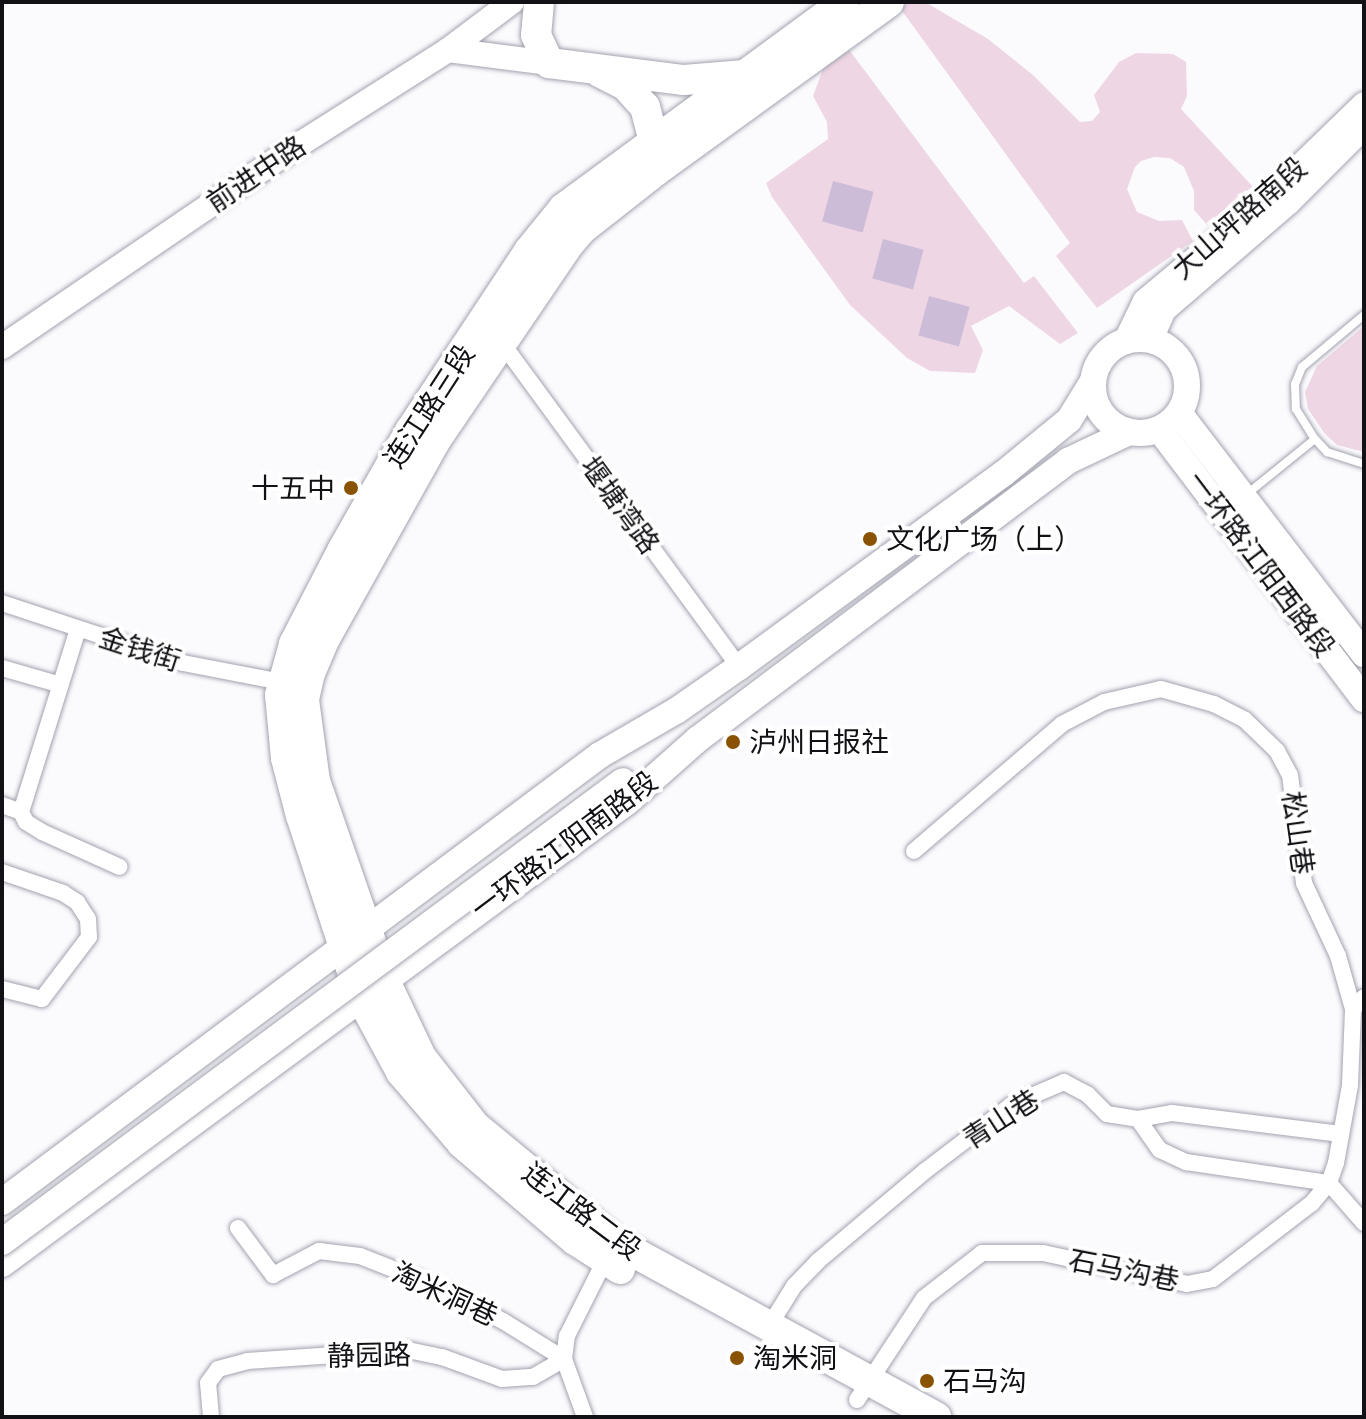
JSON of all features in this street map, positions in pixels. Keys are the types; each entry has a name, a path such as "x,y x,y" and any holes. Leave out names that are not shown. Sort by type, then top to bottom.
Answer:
{"highway":[{"path":"539,2 536,35 549,63 684,80 746,75"},
{"name":"连江路三段","path":"358,938 315,781 304,700 310,673 363,566 430,451 569,244 658,154 746,75 844,2"},
{"name":"连江路三段","path":"358,938 292,786 281,722 282,682 303,625 410,431 529,251 564,208 658,154 889,2"},
{"path":"596,70 615,78 645,107 658,154"},
{"name":"连江路二段","path":"358,938 401,1072 462,1143 575,1240 605,1260 862,1390 936,1417"},
{"name":"连江路二段","path":"372,988 475,1126 590,1225 768,1328 862,1390 892,1417"}],"main road":[{"path":"1138,340 1174,352 1187,375 1185,402 1169,421 1129,432 1116,427 1098,407 1093,381 1107,352 1138,340"},
{"name":"一环路江阳南路段","path":"2,1202 600,755 676,711 739,667 1051,437 1069,420 1093,381"},
{"name":"一环路江阳西路段","path":"1169,421 1244,497 1359,638"},
{"name":"一环路江阳西路段","path":"1169,421 1364,699"},
{"name":"一环路江阳南路段","path":"2,1264 627,802 698,739 1068,461 1129,432"},
{"path":"2,1242 619,774 676,711"},
{"path":"2,1224 619,774 698,739"},
{"path":"412,896 410,906 416,923 434,934 448,933"},
{"path":"251,1018 270,1016 279,1021 287,1037 283,1054"}],"street":[{"name":"前进中路","path":"2,347 286,153 448,50 512,2"},
{"path":"448,50 549,63"},
{"name":"大山坪路南段","path":"1138,340 1145,301 1262,203 1364,104"},
{"name":"大山坪路南段","path":"1138,340 1164,310 1279,211 1364,127"},
{"name":"堰塘湾路","path":"502,343 739,667"},
{"name":"金钱街","path":"2,603 183,663 282,682"},
{"path":"21,812 78,629"},
{"path":"2,668 61,685"},
{"name":"松山巷","path":"914,851 1062,724 1104,702 1161,689 1214,704 1245,720 1277,751 1290,775 1304,883 1358,1003"},
{"path":"2,805 21,812 26,822 42,832 120,867"},
{"path":"2,872 63,893 77,902 88,919 89,937 42,999 2,989"},
{"path":"1329,1183 1350,1085 1358,1003"},
{"name":"青山巷","path":"768,1328 794,1286 818,1261 1013,1104 1064,1082 1088,1095 1107,1114 1138,1119 1172,1113 1341,1134"},
{"path":"1138,1119 1160,1150 1186,1162 1329,1183 1364,1223"},
{"name":"石马沟巷","path":"862,1390 924,1298 982,1253 1043,1253 1187,1284 1213,1279 1312,1203 1329,1183"},
{"name":"淘米洞巷","path":"238,1228 273,1275 319,1251 360,1256 477,1308 564,1359"},
{"path":"585,1417 564,1359 567,1336 605,1260"},
{"name":"静园路","path":"211,1417 208,1383 218,1369 247,1361 408,1350 442,1357 502,1379 533,1377 564,1359"}],"lane":[{"path":"1364,315 1302,367 1295,384 1296,409 1315,439 1327,452 1364,464"},
{"path":"1244,497 1315,439"}],"shaded area":[{"path":"911,2 925,2 988,39 1033,75 1080,122 1092,121 1100,112 1094,95 1119,62 1136,53 1173,54 1186,62 1187,96 1181,109 1255,189 1208,226 1194,210 1194,191 1184,167 1170,158 1154,157 1141,161 1135,167 1127,189 1137,212 1159,221 1182,220 1193,241 1097,308 1056,256 1070,243 900,8"},
{"path":"847,47 1024,283 1034,276 1078,333 1060,344 1009,306 971,326 983,350 975,373 930,371 907,358 850,305 772,197 766,183 828,139 827,122 813,96 823,69"},
{"path":"1364,326 1364,452 1337,445 1325,434 1308,409 1305,392 1317,366"}],"building":[{"path":"833,181 874,192 863,232 822,222"},
{"path":"883,239 924,250 913,289 872,279"},
{"path":"929,296 970,307 959,346 918,336"}],"place":[{"name":"十五中","path":"351,488"},
{"name":"文化广场（上）","path":"870,539"},
{"name":"泸州日报社","path":"733,742"},
{"name":"淘米洞","path":"737,1358"},
{"name":"石马沟","path":"927,1381"}]}
